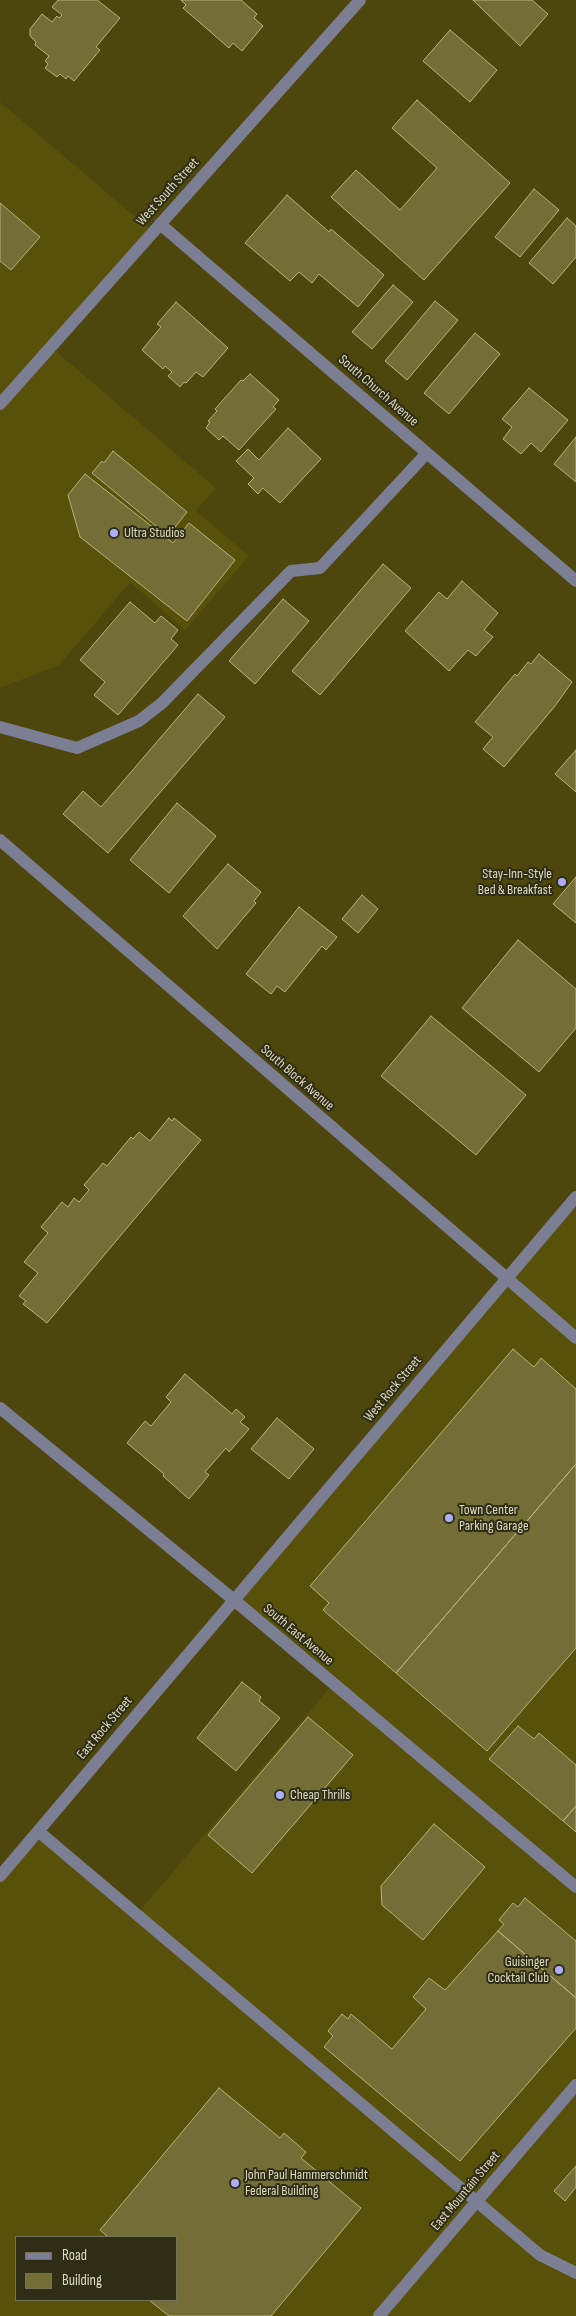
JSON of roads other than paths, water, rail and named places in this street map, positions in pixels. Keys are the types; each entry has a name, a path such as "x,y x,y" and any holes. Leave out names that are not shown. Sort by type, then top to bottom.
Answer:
{"street":[{"name":"West South Street","path":"0,404 360,0"},
{"name":"South Church Avenue","path":"160,224 576,581"},
{"path":"0,727 77,748 139,721 162,703 291,571 320,568 427,453"},
{"name":"South Block Avenue","path":"0,840 576,1338"},
{"name":"West Rock Street","path":"234,1600 576,1197"},
{"name":"South East Avenue","path":"0,1408 234,1600 576,1887"},
{"name":"East Rock Street","path":"0,1876 234,1600"},
{"path":"38,1831 540,2255 576,2273"},
{"name":"East Mountain Street","path":"379,2316 576,2085"}],"place":[{"name":"Ultra Studios","path":"114,533"},
{"name":"Stay-Inn-Style Bed & Breakfast","path":"562,882"},
{"name":"Town Center Parking Garage","path":"449,1518"},
{"name":"Cheap Thrills","path":"280,1795"},
{"name":"Guisinger Cocktail Club","path":"559,1970"},
{"name":"John Paul Hammerschmidt Federal Building","path":"235,2183"}]}
